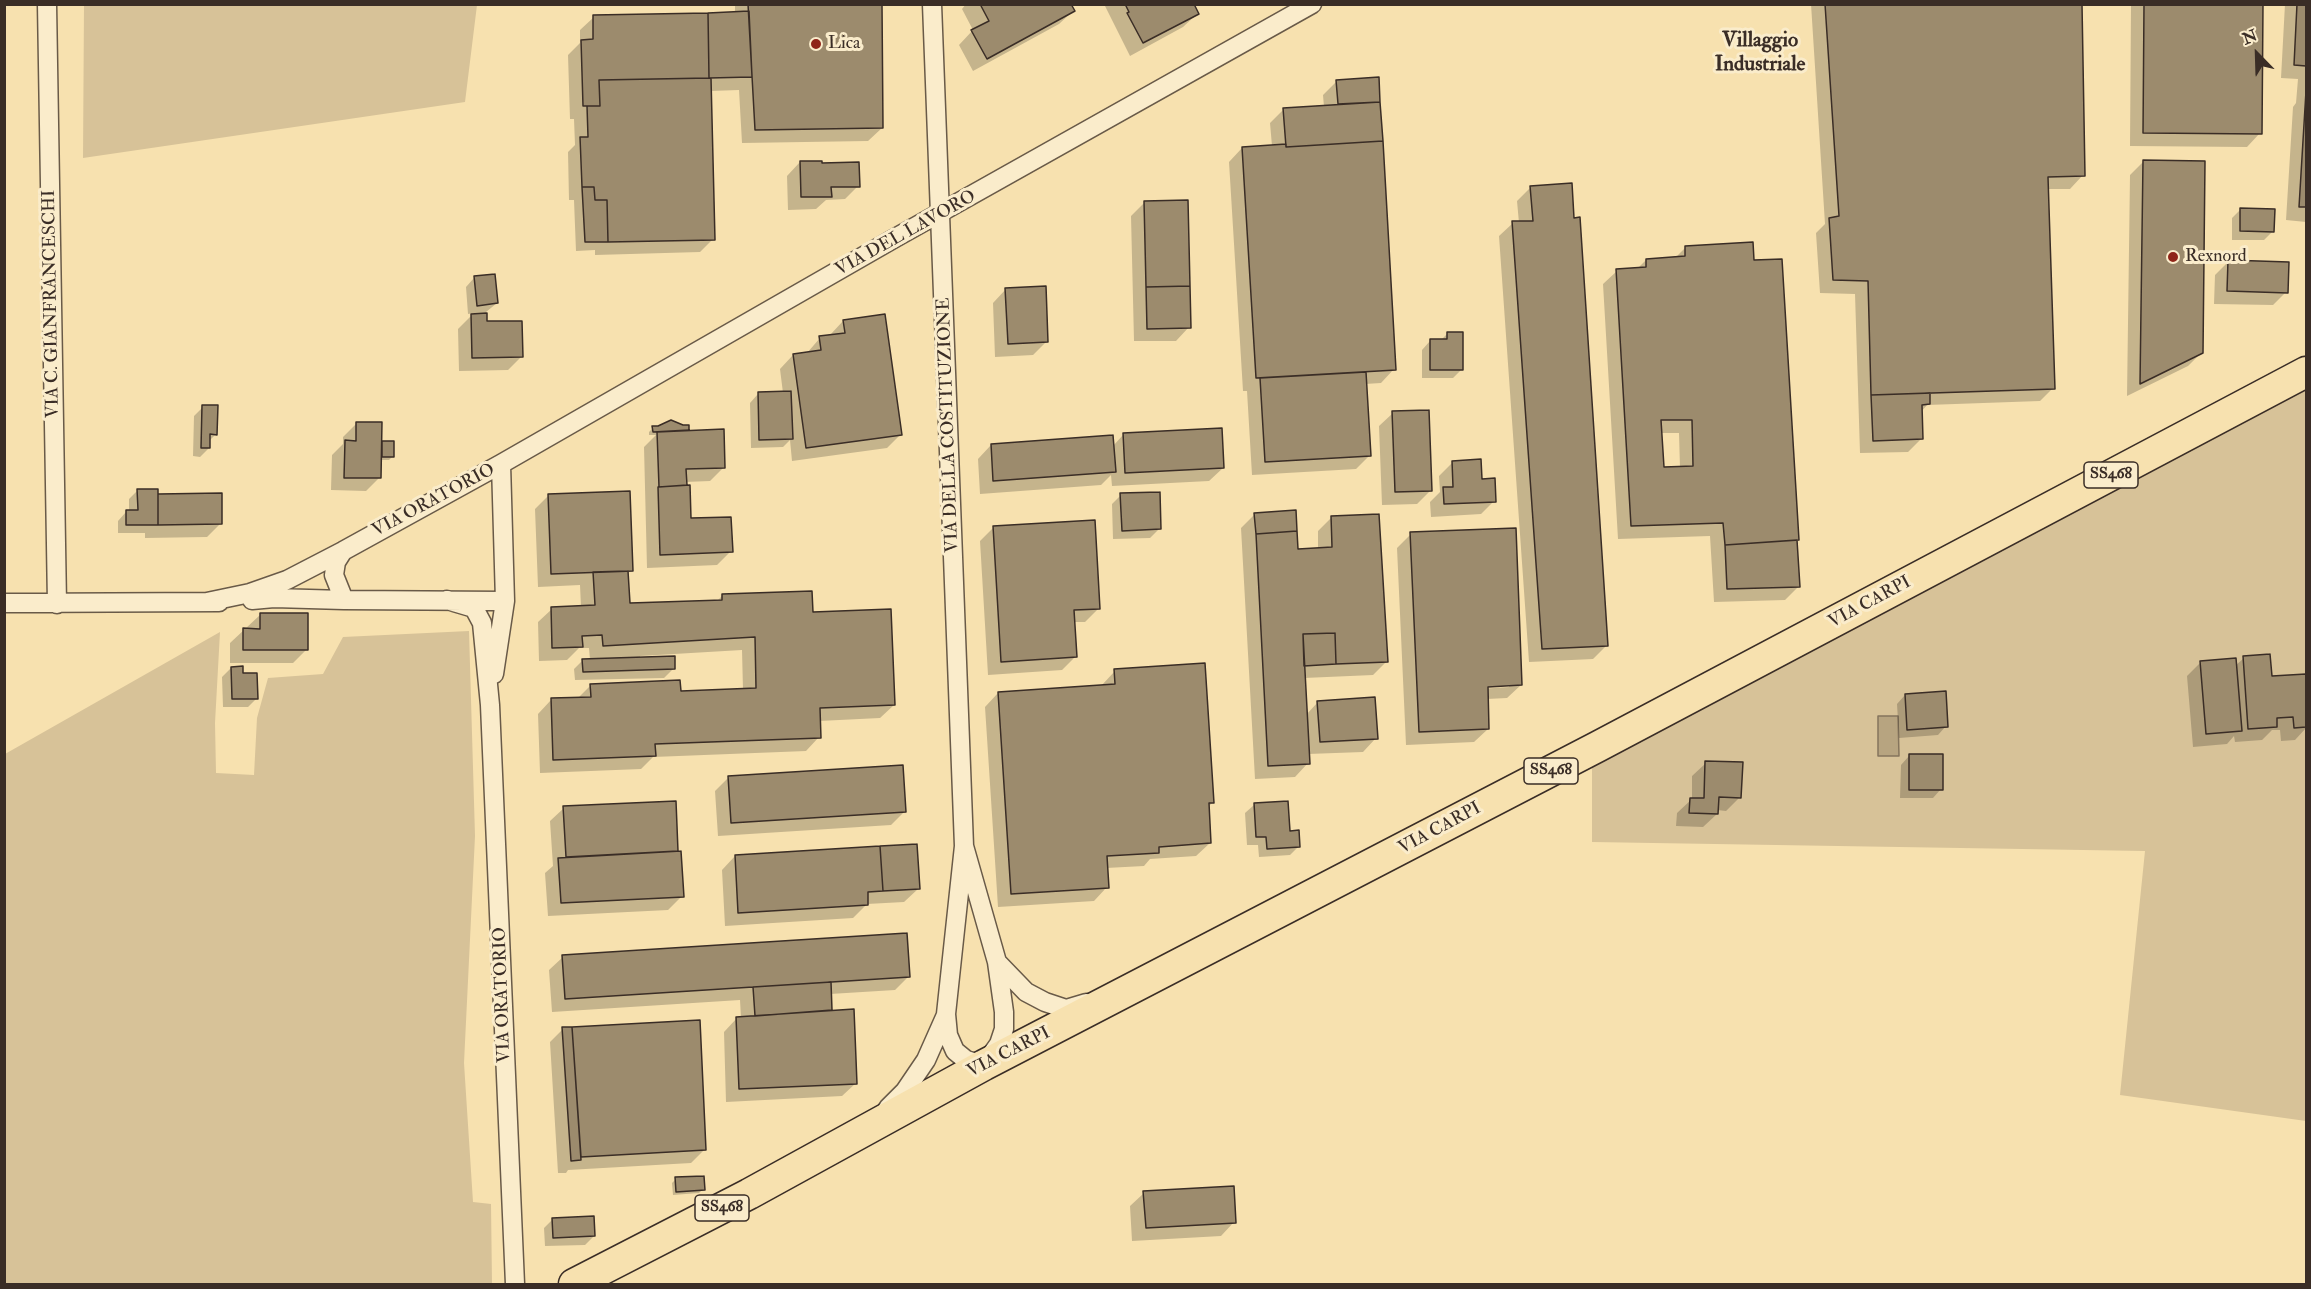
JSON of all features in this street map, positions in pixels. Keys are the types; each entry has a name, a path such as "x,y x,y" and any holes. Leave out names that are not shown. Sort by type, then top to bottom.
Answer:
{"main road":[{"name":"VIA CARPI","path":"574,1284 749,1194 869,1126 984,1065 1133,989 2307,372"}],"street":[{"name":"VIA C. GIANFRANCESCHI","path":"47,4 57,604"},
{"name":"VIA DELLA COSTITUZIONE","path":"932,4 964,846 946,1014 948,1035 955,1051 966,1060 984,1065 999,1044 1004,1029 1004,1012 997,962 964,846"},
{"name":"VIA DEL LAVORO","path":"501,464 895,238 1312,4"},
{"name":"VIA ORATORIO","path":"207,602 277,584 343,551 501,464 505,601 490,705"},
{"path":"343,551 336,561 334,575 344,600"},
{"name":"VIA ORATORIO","path":"4,603 207,602 274,598 505,601"},
{"name":"VIA ORATORIO","path":"447,600 474,608 482,623 490,705 515,1284"},
{"name":"VIA DELLA COSTITUZIONE","path":"997,962 1026,992 1055,1007 1066,1009 1133,989"},
{"name":"VIA DELLA COSTITUZIONE","path":"869,1126 905,1091 926,1060 946,1014"}],"shaded area":[{"path":"84,5 477,5 465,102 83,158"},
{"path":"2306,379 2306,1121 2120,1095 2145,851 1592,842 1592,761"},
{"path":"469,631 475,836 464,1063 473,1202 491,1204 492,1284 5,1284 5,754 220,632 215,723 216,773 254,775 257,718 268,678 323,674 343,637"},
{"path":"1878,716 1898,716 1899,756 1878,756"}],"building":[{"name":"Lica","path":"748,4 882,4 883,128 755,130"},
{"path":"980,4 1071,4 1075,11 987,59 971,30 989,21"},
{"path":"1125,4 1194,4 1199,14 1143,43 1127,13 1129,12"},
{"path":"1825,4 2082,4 2085,176 2048,177 2055,389 1871,395 1868,281 1833,280 1829,218 1839,216"},
{"path":"2144,4 2263,4 2262,134 2143,133"},
{"path":"2297,4 2306,4 2306,66 2294,65"},
{"path":"749,11 752,77 709,78 708,13"},
{"path":"708,13 709,78 599,80 600,106 583,106 581,40 593,39 593,15"},
{"path":"1379,77 1380,102 1338,104 1336,80"},
{"path":"711,78 715,240 608,242 607,200 595,200 594,187 582,187 580,137 588,137 587,106 600,106 599,80"},
{"path":"2306,91 2306,207 2299,207"},
{"path":"1380,102 1383,141 1286,147 1283,108"},
{"path":"1383,141 1396,370 1256,378 1242,147 1286,144 1286,147"},
{"name":"Rexnord","path":"2143,160 2205,161 2203,353 2140,384"},
{"path":"800,161 859,162 860,187 831,187 832,197 801,197"},
{"path":"1572,183 1574,218 1580,217 1608,646 1542,649 1512,221 1533,221 1530,186"},
{"path":"582,187 594,187 595,200 607,200 608,242 585,242"},
{"path":"1188,200 1190,286 1146,287 1144,201"},
{"path":"2240,208 2275,209 2274,232 2240,231"},
{"path":"1753,242 1754,260 1782,259 1799,540 1725,545 1723,523 1631,526 1616,269 1646,267 1646,259 1685,256 1685,246","holes":["1661,420 1692,420 1693,466 1664,467"]},
{"path":"2228,260 2289,262 2288,293 2227,291"},
{"path":"495,274 498,303 477,306 474,276"},
{"path":"1046,286 1048,342 1008,344 1005,288"},
{"path":"1190,286 1191,328 1147,329 1146,287"},
{"path":"487,313 487,321 522,321 523,357 472,358 471,314"},
{"path":"885,314 902,435 806,448 793,354 821,350 819,336 845,333 843,320"},
{"path":"1447,332 1463,332 1463,370 1430,370 1430,339 1447,339"},
{"path":"1366,372 1371,456 1265,462 1260,378"},
{"path":"791,391 793,439 759,440 758,392"},
{"path":"1930,393 1930,404 1922,405 1923,439 1873,441 1871,395"},
{"path":"202,405 218,405 217,435 210,434 210,448 201,448"},
{"path":"1429,410 1432,491 1395,492 1392,411"},
{"path":"671,420 689,425 689,430 653,432 652,426 658,426"},
{"path":"356,422 382,422 381,478 344,478 345,440 356,441"},
{"path":"1222,428 1224,468 1125,473 1123,433"},
{"path":"724,429 725,468 686,469 687,485 659,487 657,432"},
{"path":"1113,435 1116,472 993,481 991,444"},
{"path":"382,441 394,441 394,457 382,457"},
{"path":"1481,459 1482,479 1495,478 1496,502 1444,504 1443,487 1453,487 1452,461"},
{"path":"690,485 691,518 731,517 733,552 660,555 658,487"},
{"path":"137,489 158,489 158,525 126,525 126,510 138,510"},
{"path":"630,491 633,571 551,574 548,494"},
{"path":"1160,492 1161,529 1122,531 1120,493"},
{"path":"222,493 222,524 158,525 158,494"},
{"path":"1296,510 1297,531 1256,534 1254,513"},
{"path":"1379,514 1388,662 1336,664 1335,633 1303,634 1310,764 1268,766 1256,534 1297,531 1298,549 1332,547 1331,516"},
{"path":"1095,520 1100,609 1074,610 1077,657 1001,662 993,526"},
{"path":"1516,528 1522,685 1488,687 1489,729 1419,732 1410,532"},
{"path":"1797,540 1800,587 1727,589 1725,545"},
{"path":"628,571 630,603 722,600 722,594 812,591 813,612 891,609 895,705 820,708 821,738 655,744 656,756 553,760 551,698 591,697 590,684 680,680 681,691 756,688 755,637 603,646 602,635 582,636 583,647 552,648 551,607 595,605 593,572"},
{"path":"260,613 308,613 308,650 243,650 243,628 260,629"},
{"path":"1335,633 1336,664 1304,666 1303,634"},
{"path":"2270,654 2272,676 2306,674 2306,727 2294,728 2293,717 2277,718 2277,727 2248,729 2243,656"},
{"path":"675,656 675,669 583,672 582,659"},
{"path":"2236,658 2242,731 2206,734 2200,661"},
{"path":"1205,663 1214,803 1209,803 1211,843 1159,847 1159,853 1107,856 1109,888 1011,894 998,692 1115,684 1114,669"},
{"path":"243,666 243,673 257,673 258,699 232,699 231,667"},
{"path":"1946,691 1948,727 1907,730 1905,694"},
{"path":"1375,697 1378,739 1320,742 1317,701"},
{"path":"1909,754 1943,754 1943,790 1909,790"},
{"path":"1705,761 1743,762 1741,798 1719,797 1718,814 1689,813 1690,798 1704,798"},
{"path":"903,765 906,812 731,823 728,776"},
{"path":"676,801 678,851 566,857 563,806"},
{"path":"1288,801 1290,831 1299,830 1300,847 1267,849 1266,837 1256,837 1254,803"},
{"path":"917,844 920,889 883,891 880,846"},
{"path":"880,846 883,891 868,892 868,905 738,913 735,855"},
{"path":"681,851 684,897 561,903 558,858"},
{"path":"907,933 910,977 565,999 562,955"},
{"path":"831,982 832,1010 755,1016 753,987"},
{"path":"854,1009 857,1084 739,1089 736,1017"},
{"path":"700,1020 706,1150 581,1157 572,1027"},
{"path":"562,1027 572,1027 581,1160 571,1161"},
{"path":"704,1176 705,1190 676,1192 675,1177"},
{"path":"1234,1186 1236,1223 1146,1228 1143,1191"},
{"path":"594,1216 595,1236 553,1238 552,1218"}],"place":[{"name":"Lica","path":"816,44"},
{"name":"Rexnord","path":"2173,257"}],"district":[{"name":"Villaggio Industriale","path":"1760,53"}]}
